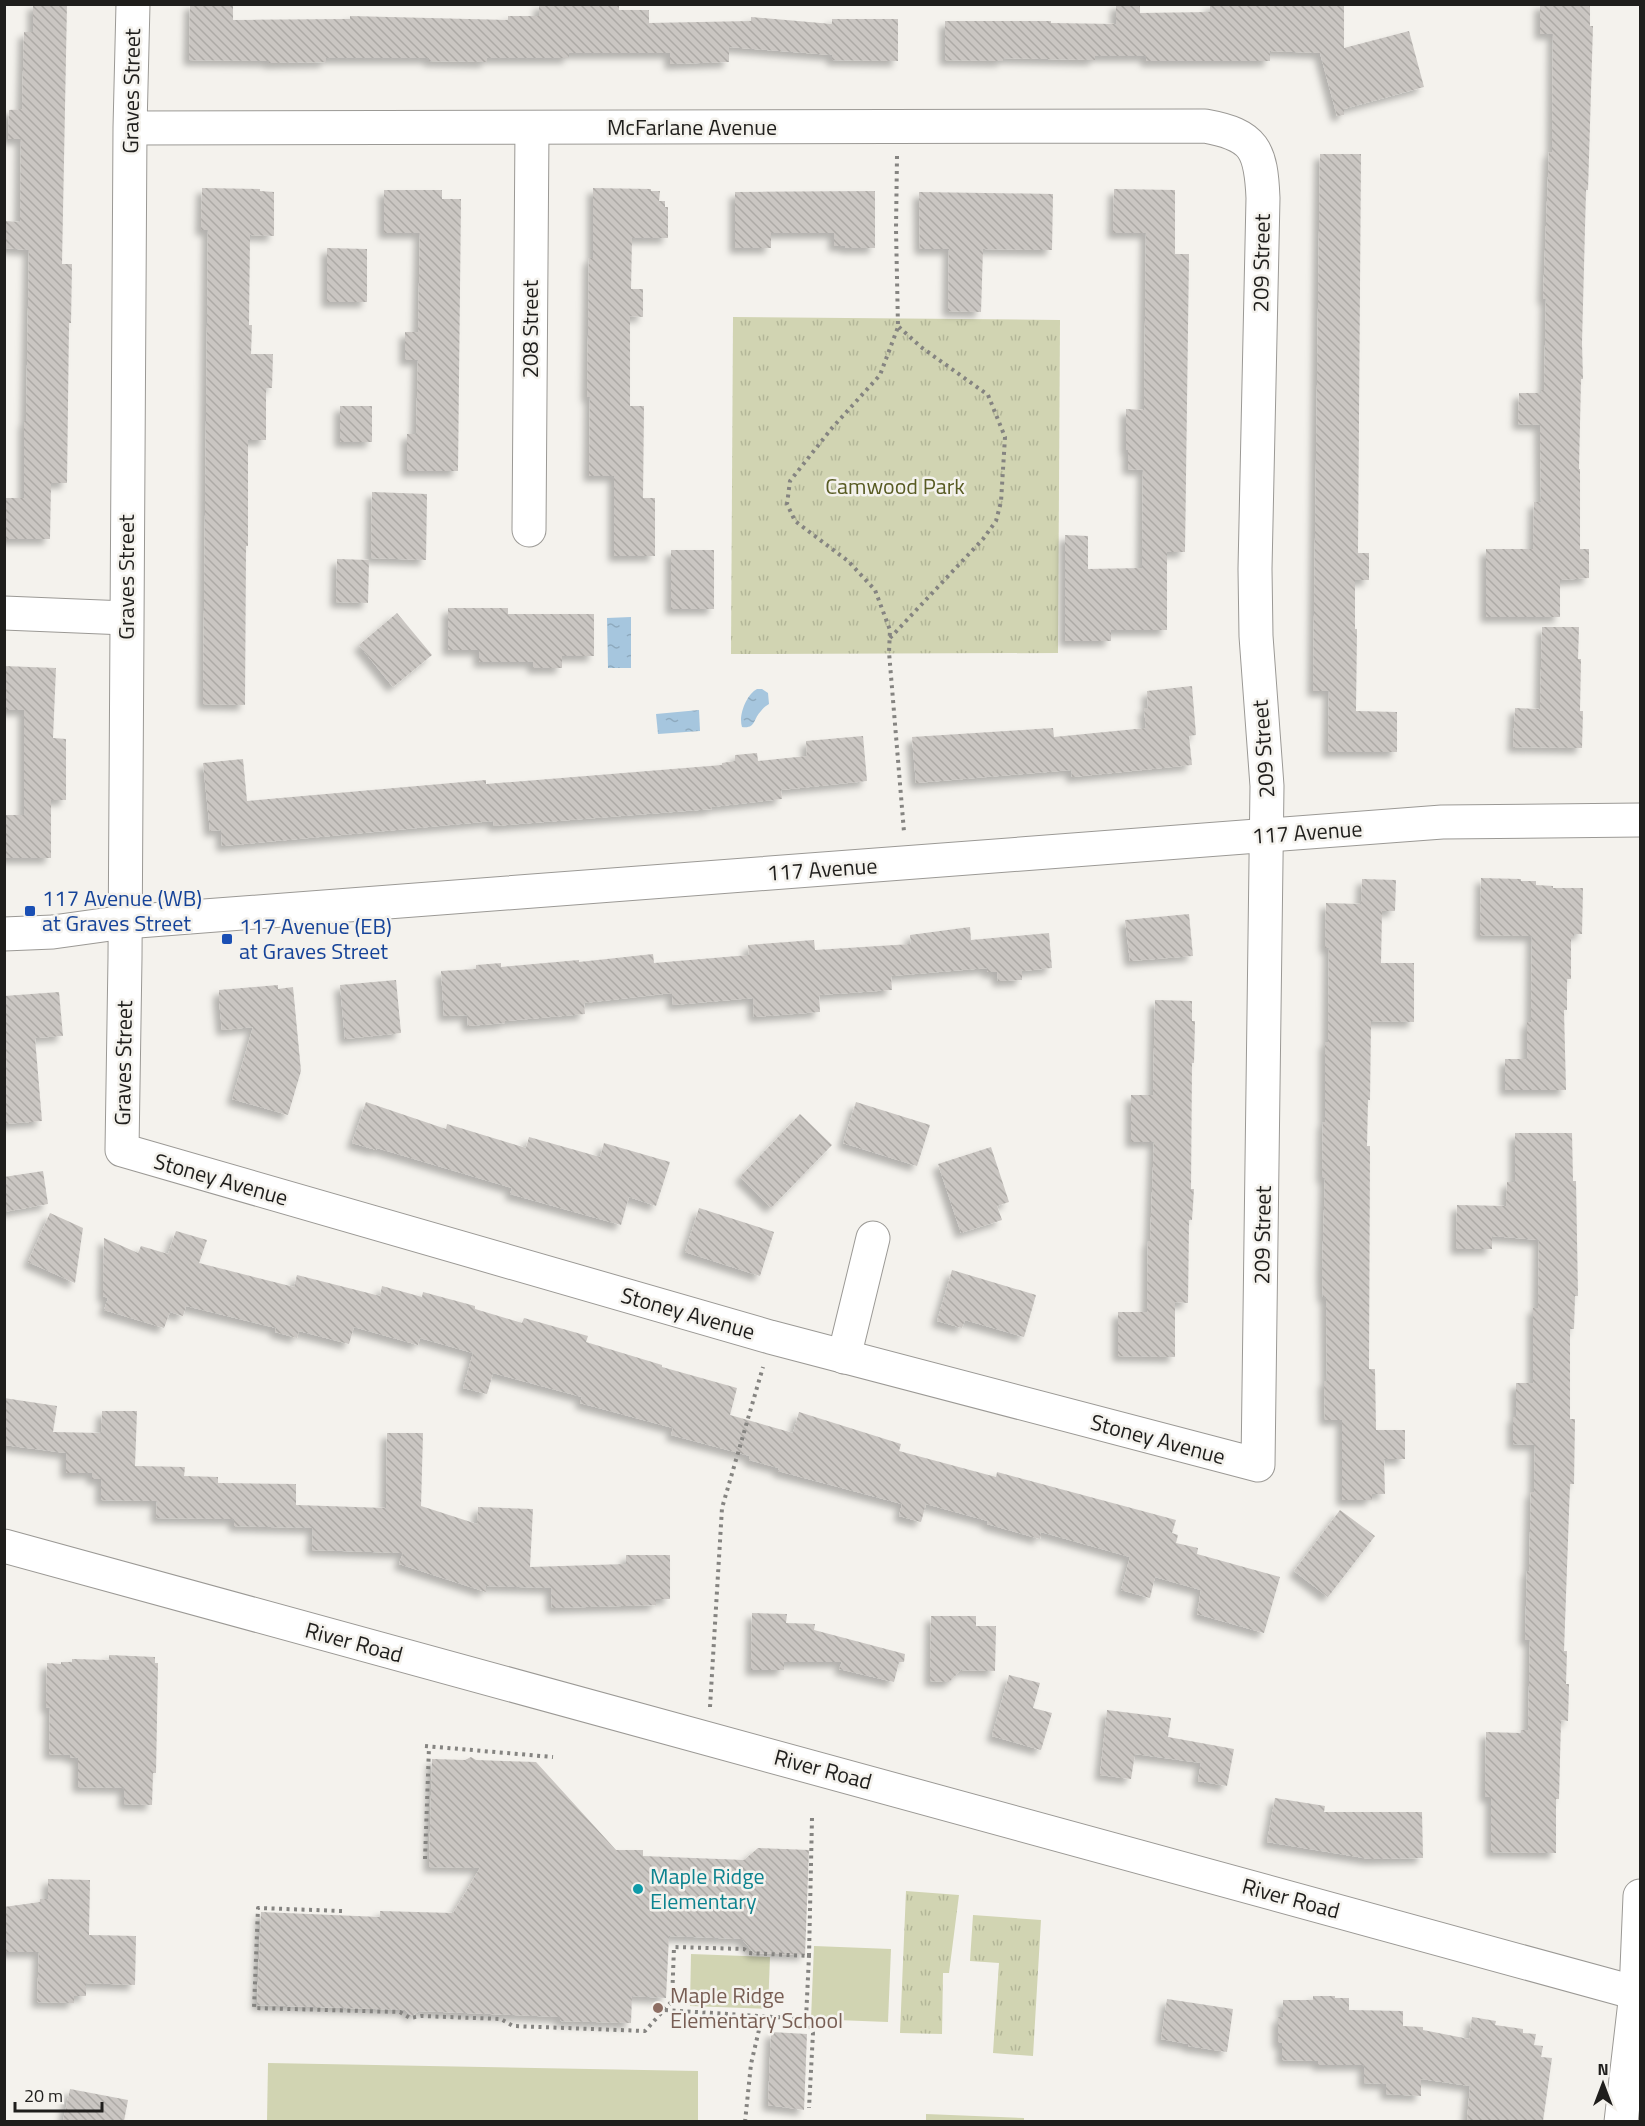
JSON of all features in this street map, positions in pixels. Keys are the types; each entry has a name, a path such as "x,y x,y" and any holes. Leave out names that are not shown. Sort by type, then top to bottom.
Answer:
{"street":[{"name":"Graves Street","path":"122,1150 130,128 133,4"},
{"name":"McFarlane Avenue","path":"130,128 1205,126 1230,130 1250,143"},
{"name":"208 Street","path":"529,530 532,128"},
{"name":"209 Street","path":"1250,143 1261,166 1263,198 1255,569 1257,658 1267,786 1258,1465"},
{"path":"4,613 126,618"},
{"name":"117 Avenue","path":"4,934 53,932 125,922 1442,822 1641,820"},
{"name":"Stoney Avenue","path":"122,1150 770,1337 1258,1465"},
{"path":"844,1357 873,1238"},
{"name":"River Road","path":"4,1546 709,1737 1638,1994"},
{"path":"1621,2121 1638,1994 1641,1896"}],"path":[{"path":"897,126 898,327 880,375 832,428 790,481 788,504 795,521 849,561 875,590 890,630 889,652 904,833"},
{"path":"889,638 983,539 996,521 1001,501 1005,437 988,395 921,347 898,327"},
{"path":"709,1737 722,1508 765,1362 770,1337"},
{"path":"425,1859 427,1746 553,1757"},
{"path":"809,2108 813,2033 806,2019 812,1818"},
{"path":"342,1911 258,1908 254,2008 400,2012 410,2018 422,2016 501,2019 513,2026 645,2031 672,2001 674,1947 744,1949 749,1953 809,1956"},
{"path":"664,2010 806,2019"},
{"path":"745,2121 751,2064 762,2017"}],"green space":[{"name":"Camwood Park","path":"733,317 1060,320 1058,653 731,654"},
{"path":"906,1891 959,1895 949,1973 943,1973 942,2034 900,2033"},
{"path":"973,1915 1041,1920 1033,2056 993,2053 999,1963 970,1961"},
{"path":"814,1946 891,1949 888,2022 811,2019"},
{"path":"691,1954 770,1957 768,2009 690,2006"},
{"path":"268,2063 698,2071 698,2121 267,2121"},
{"path":"926,2114 1024,2118 1024,2121 926,2121"}],"water":[{"path":"631,617 631,668 608,668 607,618"},
{"path":"757,689 768,693 769,704 758,714 752,725 742,727 741,717 744,705"},
{"path":"699,710 700,731 658,734 656,714"}],"building":[{"path":"33,4 67,4 62,264 72,264 67,483 51,483 50,539 4,539 4,498 24,498 29,250 5,248 5,221 20,222 21,139 8,139 9,110 22,109 24,32 33,32"},
{"path":"190,4 233,4 233,20 350,19 350,16 508,20 508,16 539,16 539,4 619,4 619,10 649,10 649,23 751,21 751,17 832,24 832,19 898,19 898,61 832,60 832,55 729,47 729,62 670,64 670,53 569,53 569,58 487,58 487,62 429,61 429,58 326,58 326,62 269,63 269,61 189,60"},
{"path":"1116,4 1140,4 1140,13 1210,12 1210,5 1223,4 1344,6 1344,48 1409,31 1424,87 1344,109 1344,115 1337,116 1320,53 1270,51 1270,61 1146,61 1146,56 1095,56 1095,60 1003,58 1003,61 945,60 945,21 1051,21 1051,23 1116,24"},
{"path":"1540,4 1590,4 1590,26 1593,26 1588,190 1586,190 1579,469 1580,549 1589,549 1589,578 1560,580 1560,617 1486,617 1486,549 1533,549 1534,502 1541,502 1540,425 1518,424 1519,393 1541,393 1541,390 1544,390 1546,299 1543,299 1549,152 1552,152 1553,34 1540,34"},
{"path":"1320,154 1361,154 1358,553 1369,553 1369,580 1355,580 1356,711 1397,712 1397,752 1328,752 1329,691 1313,691"},
{"path":"202,188 260,189 260,191 274,192 274,236 250,235 251,354 273,354 272,388 266,388 266,440 248,440 245,705 203,704 208,230 201,230"},
{"path":"593,188 660,191 659,201 665,201 665,207 668,207 668,238 632,238 631,289 643,289 643,317 630,316 630,406 644,406 643,498 655,498 655,556 614,556 614,476 589,476 590,397 587,397 589,258 593,258"},
{"path":"1114,189 1175,190 1175,254 1189,254 1185,552 1167,552 1167,630 1111,630 1111,641 1065,641 1065,535 1088,536 1088,569 1142,568 1143,470 1128,469 1126,409 1144,410 1146,233 1113,233"},
{"path":"384,190 442,190 442,199 461,199 458,471 407,471 407,434 416,434 418,360 405,360 405,332 418,332 420,233 384,233"},
{"path":"875,191 875,248 834,246 834,233 771,233 771,248 735,248 735,192"},
{"path":"919,192 1053,194 1052,250 983,249 981,312 948,311 949,249 920,249"},
{"path":"327,248 367,249 367,302 327,302"},
{"path":"340,406 372,406 372,442 340,442"},
{"path":"372,492 427,494 426,560 371,558"},
{"path":"671,550 714,550 714,609 671,609"},
{"path":"337,559 369,560 368,603 336,602"},
{"path":"448,608 508,608 508,614 594,614 594,656 562,656 562,668 533,668 533,662 479,662 479,650 448,650"},
{"path":"397,613 432,655 393,687 359,645"},
{"path":"1542,627 1579,627 1580,711 1583,711 1582,748 1513,747 1515,708 1540,709"},
{"path":"4,666 56,668 53,738 66,739 66,800 51,800 51,858 4,858 4,815 24,815 24,710 4,710"},
{"path":"1192,686 1196,735 1189,736 1192,765 1072,777 1071,770 916,783 912,737 1053,728 1054,737 1146,728 1144,708 1148,708 1147,691"},
{"path":"863,736 867,781 781,790 782,799 712,807 712,809 494,826 493,821 222,846 221,830 210,831 203,763 243,759 247,801 486,780 486,784 722,765 722,763 735,761 735,755 757,753 758,761 807,756 806,741"},
{"path":"1481,878 1536,881 1536,885 1553,886 1553,888 1583,888 1582,934 1574,934 1574,937 1571,937 1571,979 1567,979 1567,1010 1564,1010 1566,1090 1505,1090 1505,1059 1527,1059 1527,1022 1531,1022 1532,936 1480,935"},
{"path":"1362,879 1396,880 1395,911 1382,911 1381,963 1414,963 1414,1022 1371,1021 1367,1146 1370,1146 1369,1369 1375,1369 1376,1430 1405,1430 1405,1459 1384,1459 1385,1494 1372,1494 1372,1500 1342,1500 1342,1420 1325,1420 1326,1297 1323,1297 1322,1272 1325,1178 1322,1178 1325,1042 1328,1042 1329,948 1325,948 1326,903 1361,904"},
{"path":"1189,914 1193,956 1130,961 1125,920"},
{"path":"970,927 971,940 1049,933 1052,968 1022,971 1022,980 998,981 997,972 987,972 987,968 891,976 892,990 819,995 820,1012 754,1017 753,998 673,1005 672,993 584,1003 585,1014 505,1021 505,1023 468,1026 467,1015 444,1016 441,971 476,969 476,965 501,963 501,967 653,954 654,963 749,955 748,945 814,940 815,950 911,944 910,935"},
{"path":"396,980 401,1033 345,1039 340,985"},
{"path":"278,985 278,989 293,987 301,1071 288,1115 232,1099 253,1027 222,1030 219,1000 219,990"},
{"path":"59,992 63,1036 35,1038 42,1121 4,1124 4,1068 7,1067 4,1040 4,996"},
{"path":"1155,1000 1192,1001 1192,1021 1195,1021 1194,1063 1192,1063 1191,1189 1194,1189 1192,1220 1189,1220 1188,1303 1175,1302 1175,1357 1118,1356 1118,1312 1147,1312 1148,1241 1150,1241 1154,1142 1131,1142 1131,1095 1153,1095"},
{"path":"366,1102 446,1129 447,1124 526,1148 529,1137 600,1157 604,1143 670,1162 656,1206 629,1197 621,1225 510,1194 512,1188 377,1148 376,1150 352,1143"},
{"path":"856,1102 930,1125 917,1166 843,1143"},
{"path":"800,1114 832,1145 771,1208 740,1177"},
{"path":"1515,1133 1572,1133 1573,1181 1576,1181 1578,1296 1575,1296 1574,1329 1570,1329 1570,1419 1575,1419 1574,1484 1570,1484 1564,1651 1567,1651 1566,1684 1569,1684 1568,1721 1561,1720 1559,1799 1556,1799 1556,1853 1491,1852 1491,1797 1485,1797 1486,1732 1521,1733 1521,1730 1528,1730 1530,1640 1525,1640 1535,1445 1513,1444 1513,1417 1516,1417 1516,1383 1533,1383 1533,1308 1538,1308 1539,1240 1492,1236 1492,1249 1456,1249 1457,1205 1506,1206 1507,1182 1515,1182"},
{"path":"991,1147 1009,1202 997,1206 1002,1220 961,1233 938,1164"},
{"path":"43,1171 48,1204 4,1212 4,1177"},
{"path":"699,1208 774,1232 760,1276 685,1252"},
{"path":"50,1213 83,1228 75,1283 28,1262"},
{"path":"176,1231 207,1240 199,1263 294,1287 297,1275 380,1296 382,1286 422,1297 423,1292 475,1306 475,1309 522,1323 524,1318 588,1336 586,1342 662,1365 662,1367 737,1388 730,1415 793,1433 799,1412 901,1444 899,1451 996,1477 997,1472 1176,1520 1172,1533 1178,1535 1176,1543 1198,1548 1197,1554 1280,1577 1264,1633 1197,1614 1201,1590 1155,1577 1150,1598 1121,1590 1130,1557 1041,1532 1040,1539 987,1524 988,1521 926,1504 921,1522 899,1516 902,1504 778,1471 779,1468 749,1460 750,1456 671,1435 673,1428 580,1403 582,1397 493,1373 487,1394 463,1388 473,1353 420,1338 418,1345 354,1327 349,1344 299,1331 297,1338 275,1332 276,1328 186,1306 183,1316 170,1312 164,1328 104,1310 108,1298 103,1296 104,1238 138,1253 141,1246 168,1254"},
{"path":"952,1270 1036,1295 1024,1337 965,1320 962,1328 937,1321"},
{"path":"4,1398 57,1406 53,1432 101,1433 102,1411 137,1411 135,1466 185,1467 184,1476 218,1477 218,1483 296,1484 296,1505 386,1508 387,1433 423,1433 421,1506 477,1524 478,1507 533,1509 530,1567 626,1564 626,1555 670,1555 670,1599 656,1599 656,1605 552,1608 551,1588 486,1586 486,1592 399,1564 403,1553 312,1550 313,1528 234,1526 234,1519 156,1518 157,1501 101,1500 101,1479 92,1479 92,1473 66,1473 66,1453 4,1445"},
{"path":"1340,1510 1375,1536 1328,1597 1294,1571"},
{"path":"752,1613 787,1614 786,1623 815,1624 814,1630 905,1654 904,1662 899,1662 894,1682 839,1669 842,1662 784,1662 784,1670 751,1670"},
{"path":"931,1616 976,1616 976,1626 996,1626 995,1671 961,1670 949,1682 930,1681"},
{"path":"109,1655 155,1657 155,1663 158,1663 156,1773 153,1773 152,1805 124,1804 124,1788 78,1787 78,1758 70,1757 70,1755 49,1754 50,1708 46,1707 47,1663 61,1664 61,1662 72,1662 72,1659 109,1660"},
{"path":"1009,1675 1040,1683 1033,1708 1052,1713 1041,1750 992,1736"},
{"path":"1107,1710 1171,1718 1168,1737 1234,1749 1227,1786 1198,1781 1201,1763 1135,1754 1131,1779 1100,1775"},
{"name":"Maple Ridge Elementary","path":"471,1757 476,1760 536,1762 616,1850 643,1850 643,1856 744,1860 758,1848 809,1850 805,1955 754,1953 742,1939 669,1936 666,1998 632,1996 631,2023 560,2021 560,2017 419,2011 412,2016 405,2010 257,2005 261,1912 380,1917 380,1911 453,1913 480,1868 429,1867 432,1759 465,1760"},
{"path":"1275,1798 1325,1806 1324,1812 1422,1812 1423,1858 1370,1859 1267,1842"},
{"path":"48,1879 90,1880 89,1935 136,1936 135,1985 86,1983 86,1996 74,1996 74,2003 37,2002 39,1952 4,1952 4,1907 48,1899"},
{"path":"1313,1996 1349,1998 1349,2010 1403,2011 1403,2026 1423,2027 1423,2030 1469,2039 1472,2017 1496,2021 1495,2025 1523,2029 1523,2033 1536,2034 1534,2045 1543,2046 1541,2057 1552,2058 1543,2121 1467,2121 1470,2086 1421,2079 1421,2096 1386,2094 1386,2084 1364,2083 1364,2065 1318,2065 1318,2061 1282,2060 1282,2043 1278,2043 1278,2017 1283,2017 1283,2000 1313,2000"},
{"path":"1167,1999 1233,2009 1227,2052 1161,2039"},
{"path":"771,2032 807,2034 804,2110 768,2105"},
{"path":"70,2089 128,2100 124,2121 63,2121"}],"place":[{"name":"117 Avenue (WB) at Graves Street","path":"30,911"},
{"name":"117 Avenue (EB) at Graves Street","path":"227,939"},
{"name":"Maple Ridge Elementary","path":"638,1889"},
{"name":"Maple Ridge Elementary School","path":"658,2008"}]}
